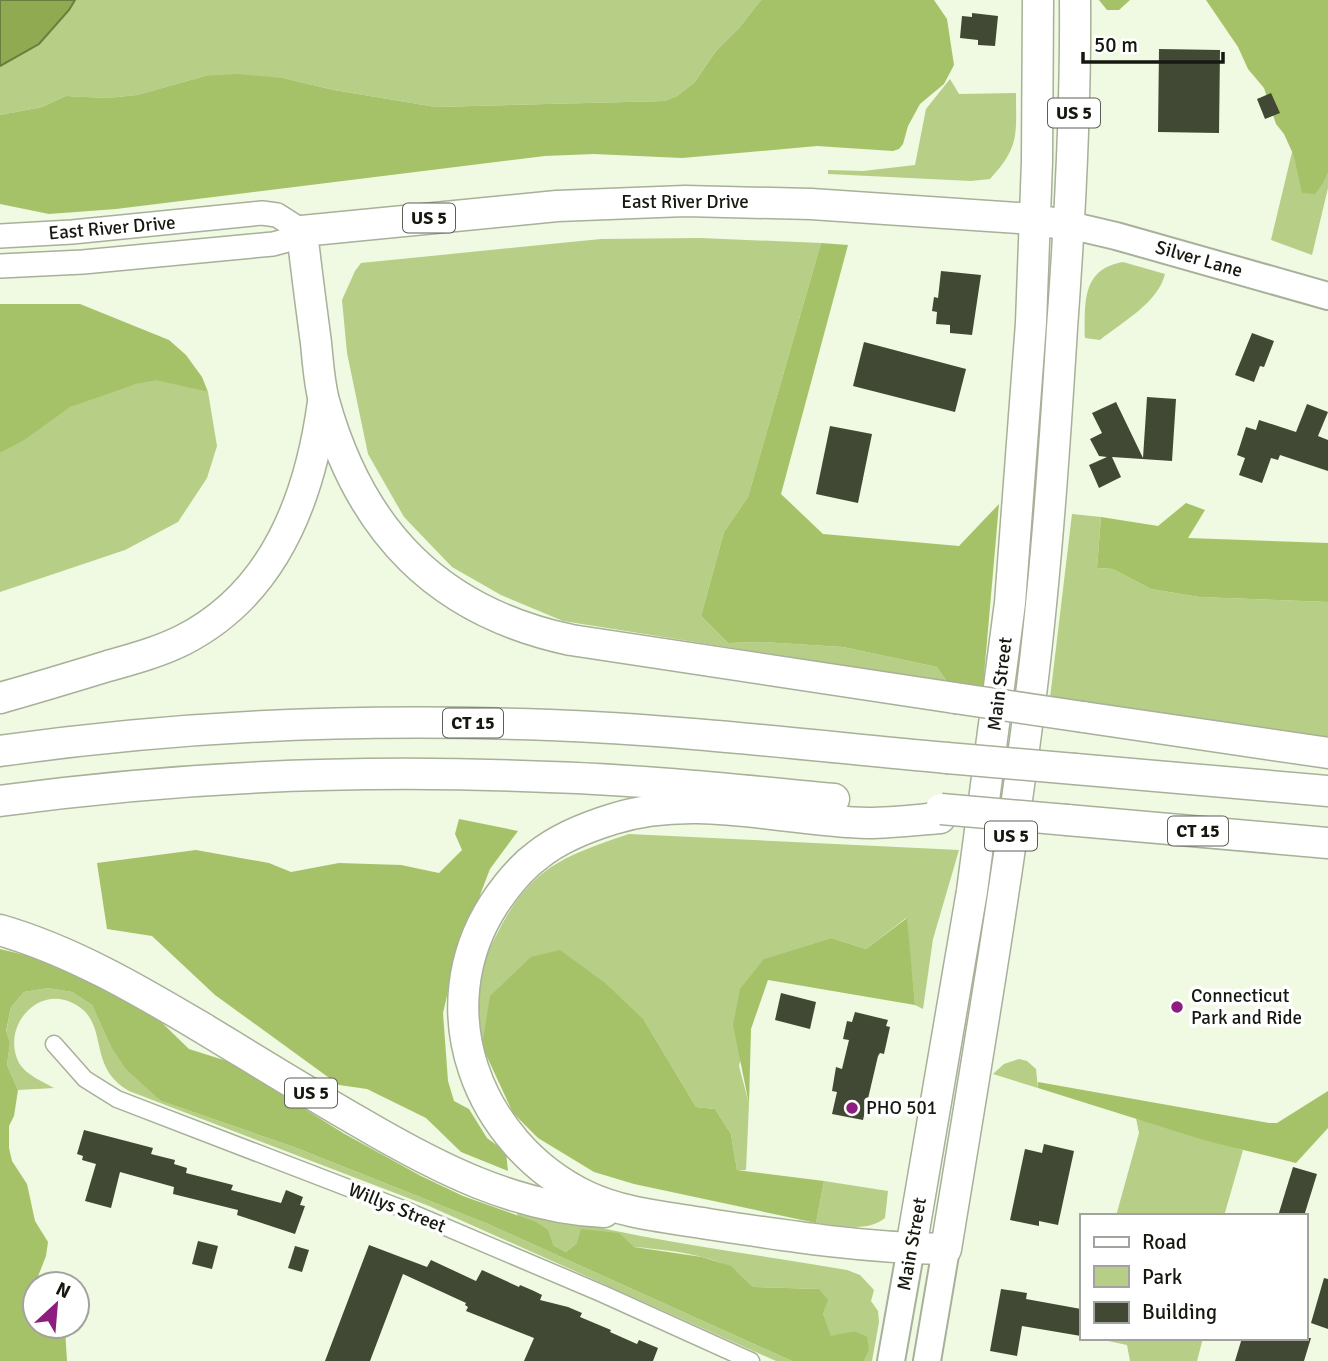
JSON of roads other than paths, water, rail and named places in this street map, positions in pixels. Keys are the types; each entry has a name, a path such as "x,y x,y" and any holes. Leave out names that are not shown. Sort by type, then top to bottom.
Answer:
{"highway":[{"name":"Main Street","path":"911,1248 981,829 1010,603 1025,426 1035,220 1038,0"},
{"name":"Main Street","path":"946,1249 1018,790 1038,636 1054,459 1069,225 1074,135 1075,0"},
{"name":"East River Drive","path":"302,231 556,206 660,201 811,204 1035,220 1069,225"},
{"path":"302,231 323,398 337,437 356,480 377,517 396,542 437,582 463,601 528,630 585,643 1328,753"},
{"path":"0,698 162,649 197,632 237,601 273,558 297,512 313,459 323,398"},
{"name":"CT 15","path":"0,751 117,737 209,730 345,724 562,726 652,731 1328,791"},
{"name":"CT 15","path":"0,801 207,780 311,775 550,776 652,783 941,813 1001,814 1328,843"},
{"path":"635,1212 586,1196 538,1164 503,1128 480,1085 466,1038 464,982 477,934 503,891 537,855 570,836 614,819 659,809 704,808 869,823 941,813"},
{"name":"US 5","path":"0,930 62,952 116,978 378,1133 465,1178 508,1195 553,1206 594,1212 635,1212 811,1240 946,1249"},
{"path":"949,1027 980,1037"}],"main road":[{"name":"East River Drive","path":"0,236 72,232 262,213 277,215 302,231 288,240 273,244 83,262 0,266"},
{"name":"Silver Lane","path":"1069,225 1328,296"},
{"name":"Main Street","path":"893,1350 911,1248"},
{"name":"Main Street","path":"929,1353 946,1249"},
{"path":"893,1350 929,1353"}],"street":[{"name":"Willys Street","path":"54,1044 85,1079 117,1099 403,1209 603,1294 751,1361"}],"place":[{"name":"Connecticut Park and Ride","path":"1177,1007"},
{"name":"PHO 501","path":"852,1108"}]}
